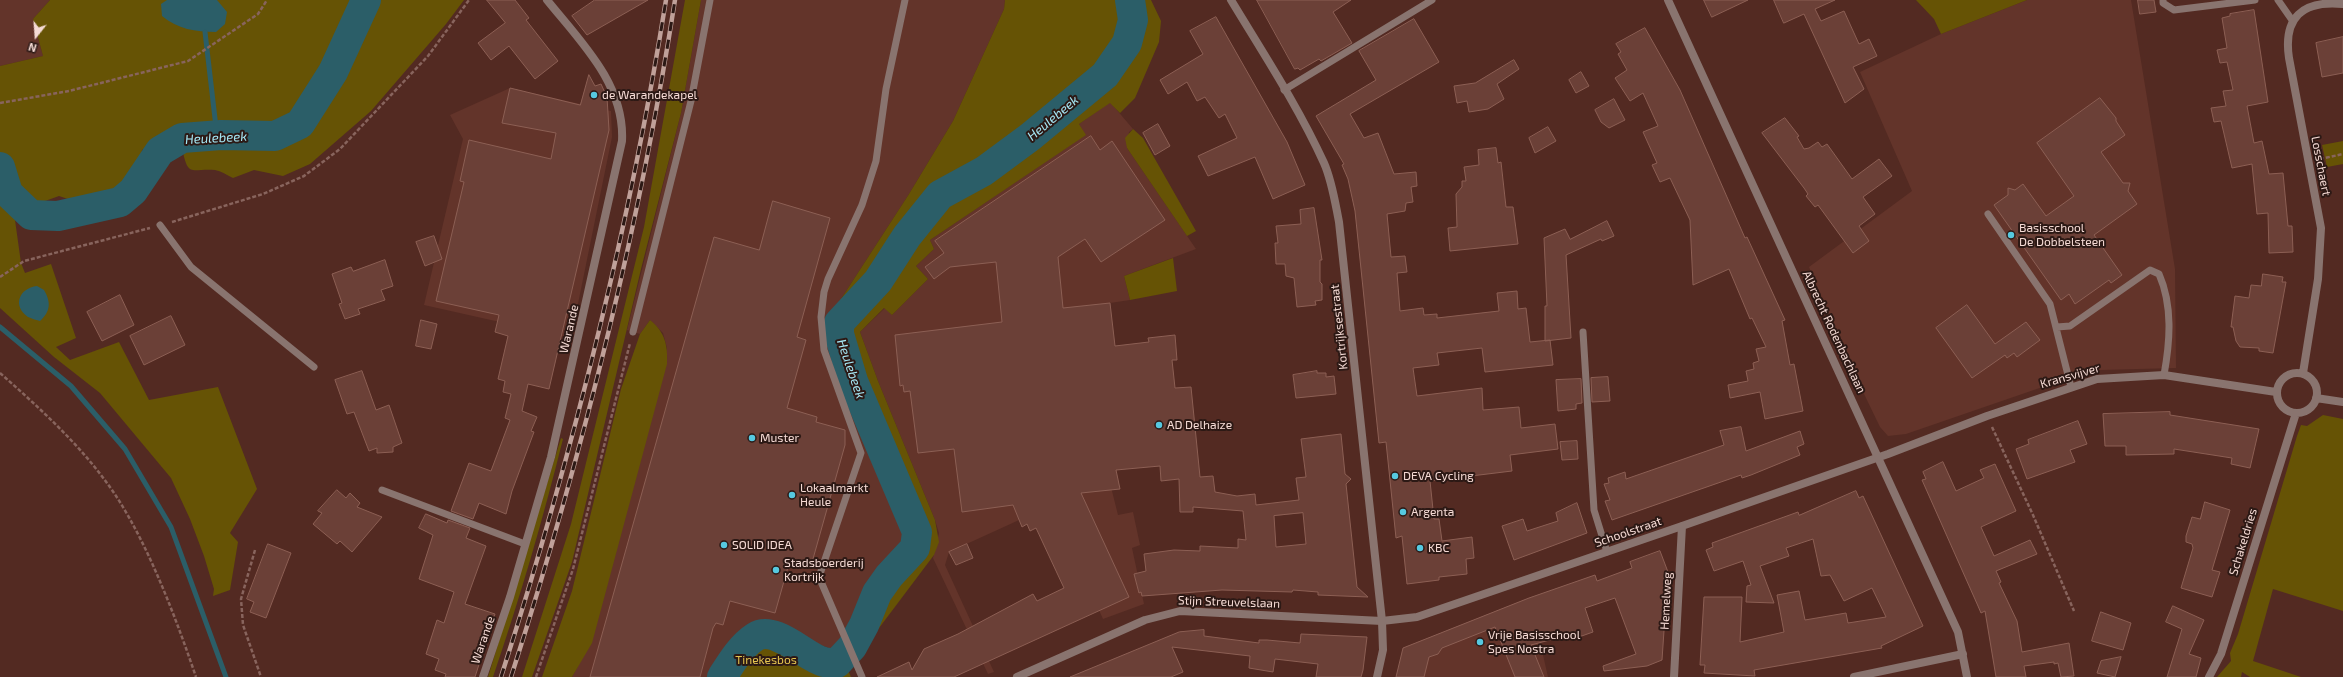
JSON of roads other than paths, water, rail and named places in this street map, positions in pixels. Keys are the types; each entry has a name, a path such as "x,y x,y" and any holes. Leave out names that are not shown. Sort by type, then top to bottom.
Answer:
{"street":[{"name":"Warande","path":"483,677 525,544 550,457 590,291 622,141 623,124 616,96 608,81 547,0"},
{"name":"Kortrijksestraat","path":"1231,0 1284,90 1324,163 1333,191 1340,222 1382,621 1383,650 1377,677"},
{"name":"Albrecht Rodenbachlaan","path":"1668,0 1879,456 1958,632 1967,677"},
{"path":"2292,20 2308,7 2343,4"},
{"name":"Losschaert","path":"2292,20 2287,34 2287,45 2320,228 2318,279 2303,373"},
{"path":"2303,373 2314,382 2316,398 2309,409 2296,413 2284,409 2279,403 2276,392 2277,385 2287,375 2303,373"},
{"name":"Kransvijver","path":"1879,456 1987,416 2097,379 2164,374 2276,392"},
{"path":"2316,398 2343,402"},
{"name":"Schakeldries","path":"2209,677 2221,654 2296,413"},
{"name":"Schoolstraat","path":"1382,621 1417,617 1682,526 1879,456"},
{"name":"Hemelweg","path":"1674,677 1682,526"},
{"name":"Stijn Streuvelslaan","path":"1017,677 1145,620 1180,611 1382,621"},
{"path":"1854,677 1963,654"}],"lane":[{"path":"633,332 691,101 710,0"},
{"path":"862,677 842,636 819,577 861,453 824,350 821,317 824,292 828,279 862,205 876,161 886,89 905,0"},
{"path":"1284,90 1432,0"},
{"path":"2163,0 2163,3 2174,10 2254,0"},
{"path":"2278,0 2292,20"},
{"path":"1988,214 2050,304 2071,387"},
{"path":"160,225 191,267 314,367"},
{"path":"2057,327 2070,326 2150,270 2159,274 2167,294 2169,345 2164,374"},
{"path":"1583,332 1594,510 1607,552"},
{"path":"382,490 525,544"}],"water":[{"path":"167,0 217,0 227,12 225,24 216,32 181,27 162,16 161,4"},
{"path":"37,286 44,290 49,302 48,310 40,321 28,317 23,313 19,303 22,294 26,290"}],"waterway":[{"name":"Heulebeek","path":"0,167 8,193 31,215 58,216 120,202 133,191 160,151 182,138 221,135 275,136 300,124 333,72 366,0"},
{"name":"Heulebeek","path":"722,677 745,645 755,637 763,634 781,638 817,659 837,663 852,647 864,625 877,593 889,576 915,548 917,532 853,381 839,334 839,323 878,281 907,236 940,195 984,171 1030,137 1105,75 1127,43 1133,20 1130,0"},
{"path":"205,32 217,136"},
{"path":"0,327 71,386 125,449 171,527 226,677"}],"railway":[{"path":"501,677 552,510 596,342 635,172 666,0"},
{"path":"511,677 562,510 606,342 644,172 661,86 675,0"}],"place":[{"name":"de Warandekapel","path":"594,95"},
{"name":"Basisschool De Dobbelsteen","path":"2011,235"},
{"name":"AD Delhaize","path":"1159,425"},
{"name":"Muster","path":"752,438"},
{"name":"DEVA Cycling","path":"1395,476"},
{"name":"Lokaalmarkt Heule","path":"792,495"},
{"name":"Argenta","path":"1403,512"},
{"name":"SOLID IDEA","path":"724,545"},
{"name":"KBC","path":"1420,548"},
{"name":"Stadsboerderij Kortrijk","path":"776,570"},
{"name":"Vrije Basisschool Spes Nostra","path":"1480,642"}],"park label":[{"name":"Tinekesbos","path":"766,660"}]}
